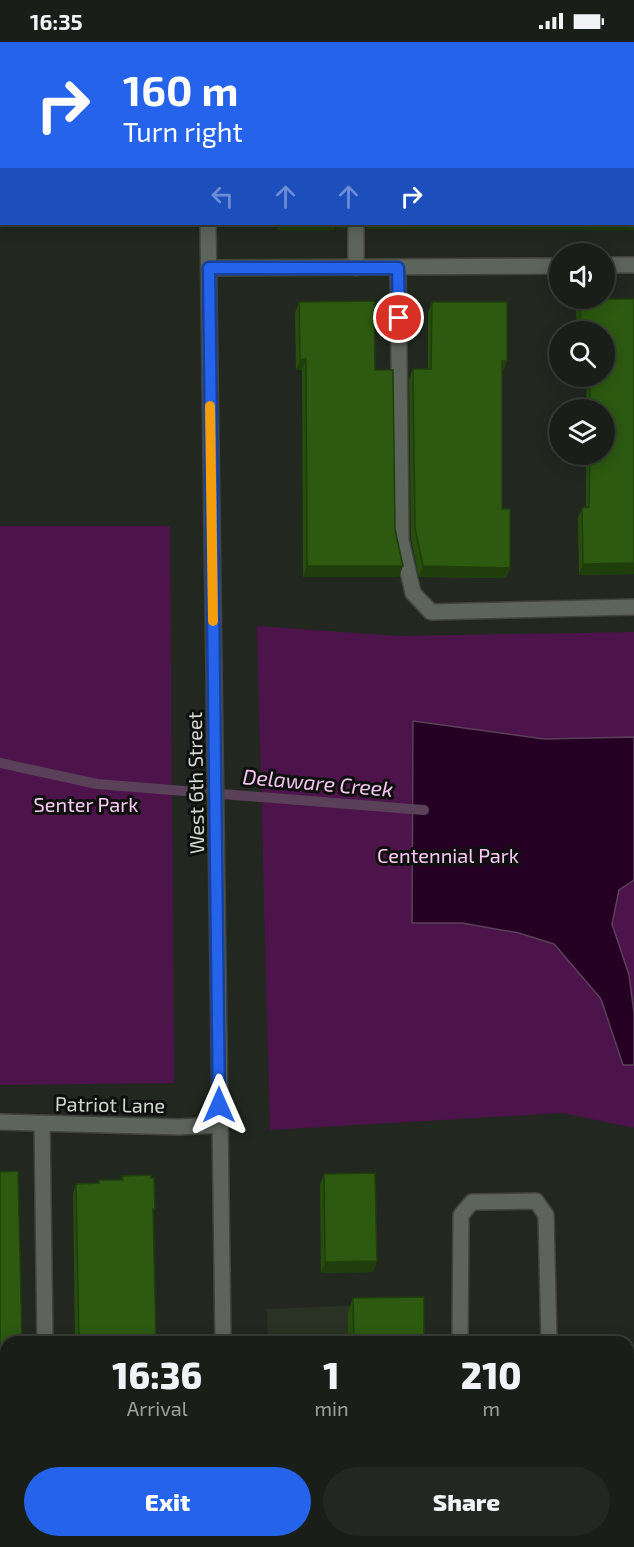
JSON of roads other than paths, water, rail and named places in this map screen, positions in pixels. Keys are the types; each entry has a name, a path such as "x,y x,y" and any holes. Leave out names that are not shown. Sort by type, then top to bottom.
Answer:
{"street":[{"name":"West 6th Street","path":"208,225 223,1336"},
{"path":"356,225 356,268"},
{"path":"615,265 634,265"},
{"path":"209,268 549,266"},
{"path":"398,268 401,540 413,593 431,612 634,607"},
{"name":"Patriot Lane","path":"0,1122 178,1127 220,1125"},
{"path":"42,1123 45,1336"},
{"path":"460,1336 460,1215 472,1202 536,1201 546,1215 549,1336"}],"waterway":[{"name":"Delaware Creek","path":"0,763 97,784 424,810"}],"park label":[{"name":"Senter Park","path":"86,804"},
{"name":"Centennial Park","path":"448,855"}]}
